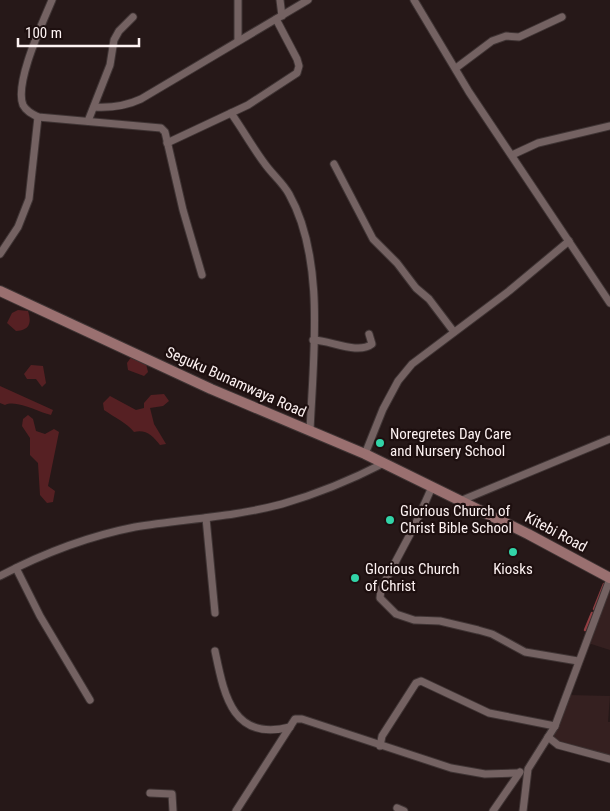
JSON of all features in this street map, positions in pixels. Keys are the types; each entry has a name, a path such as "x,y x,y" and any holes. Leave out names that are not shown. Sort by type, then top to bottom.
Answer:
{"main road":[{"name":"Seguku Bunamwaya Road","path":"0,291 211,389 365,454 460,501"},
{"name":"Kitebi Road","path":"460,501 610,578"}],"street":[{"path":"52,0 30,52 22,88 22,103 28,112 38,117 154,126 165,132 202,275"},
{"path":"238,0 238,40"},
{"path":"167,143 248,105 297,73 299,66 297,59 279,18 280,0"},
{"path":"94,107 104,108 131,104 166,86 238,40 308,0"},
{"path":"414,0 469,92 610,303"},
{"path":"88,121 103,78 110,65 114,40 119,30 133,17"},
{"path":"456,68 492,41 506,36 520,37 562,17"},
{"path":"231,113 265,165 289,193 304,231 312,270 313,340 310,431"},
{"path":"0,254 18,227 29,199 38,117"},
{"path":"512,155 538,143 610,126"},
{"path":"334,164 373,239 397,263 416,288 429,299 454,332"},
{"path":"365,454 383,409 398,381 412,364 509,291 569,241"},
{"path":"313,340 326,340 362,348 372,344 369,334"},
{"path":"460,501 610,439"},
{"path":"0,576 90,538 134,527 206,518 281,504 335,486 384,464"},
{"path":"432,487 415,526 381,588 380,598 396,614 414,620 440,621 478,630 492,634 525,652 578,661"},
{"path":"206,518 215,613"},
{"path":"16,568 40,616 90,700"},
{"path":"523,811 528,768 555,726 610,578"},
{"path":"215,651 228,704 237,718 251,725 272,731 290,727"},
{"path":"380,746 382,736 416,683 421,680 489,713 555,726"},
{"path":"236,811 295,719 302,719 451,768 485,774 518,773 528,768"},
{"path":"548,736 558,745 610,759"},
{"path":"493,811 518,773"},
{"path":"150,793 172,794 172,811"}],"shaded area":[{"path":"18,310 28,311 30,319 27,328 16,331 7,323 12,313"},
{"path":"132,356 146,364 148,372 144,376 128,370 127,363"},
{"path":"31,365 43,366 46,383 42,387 36,379 27,379 24,374"},
{"path":"0,386 53,410 51,415 21,405 5,405 0,403"},
{"path":"164,394 169,401 163,406 150,408 154,424 166,444 160,445 146,432 134,432 104,410 103,403 110,396 136,410 144,408 144,403 151,395"},
{"path":"28,415 33,419 36,431 45,434 54,429 59,432 48,486 55,491 53,502 47,503 40,495 38,463 30,455 30,438 22,426 23,419"},
{"path":"610,587 610,650 588,643"},
{"path":"568,695 610,696 608,722 610,722 610,757 564,745 552,738"}],"waterway":[{"path":"594,609 604,584"},
{"path":"585,630 592,613"}],"place":[{"name":"Noregretes Day Care and Nursery School","path":"380,443"},
{"name":"Glorious Church of Christ Bible School","path":"390,520"},
{"name":"Kiosks","path":"513,552"},
{"name":"Glorious Church of Christ","path":"355,578"}]}
